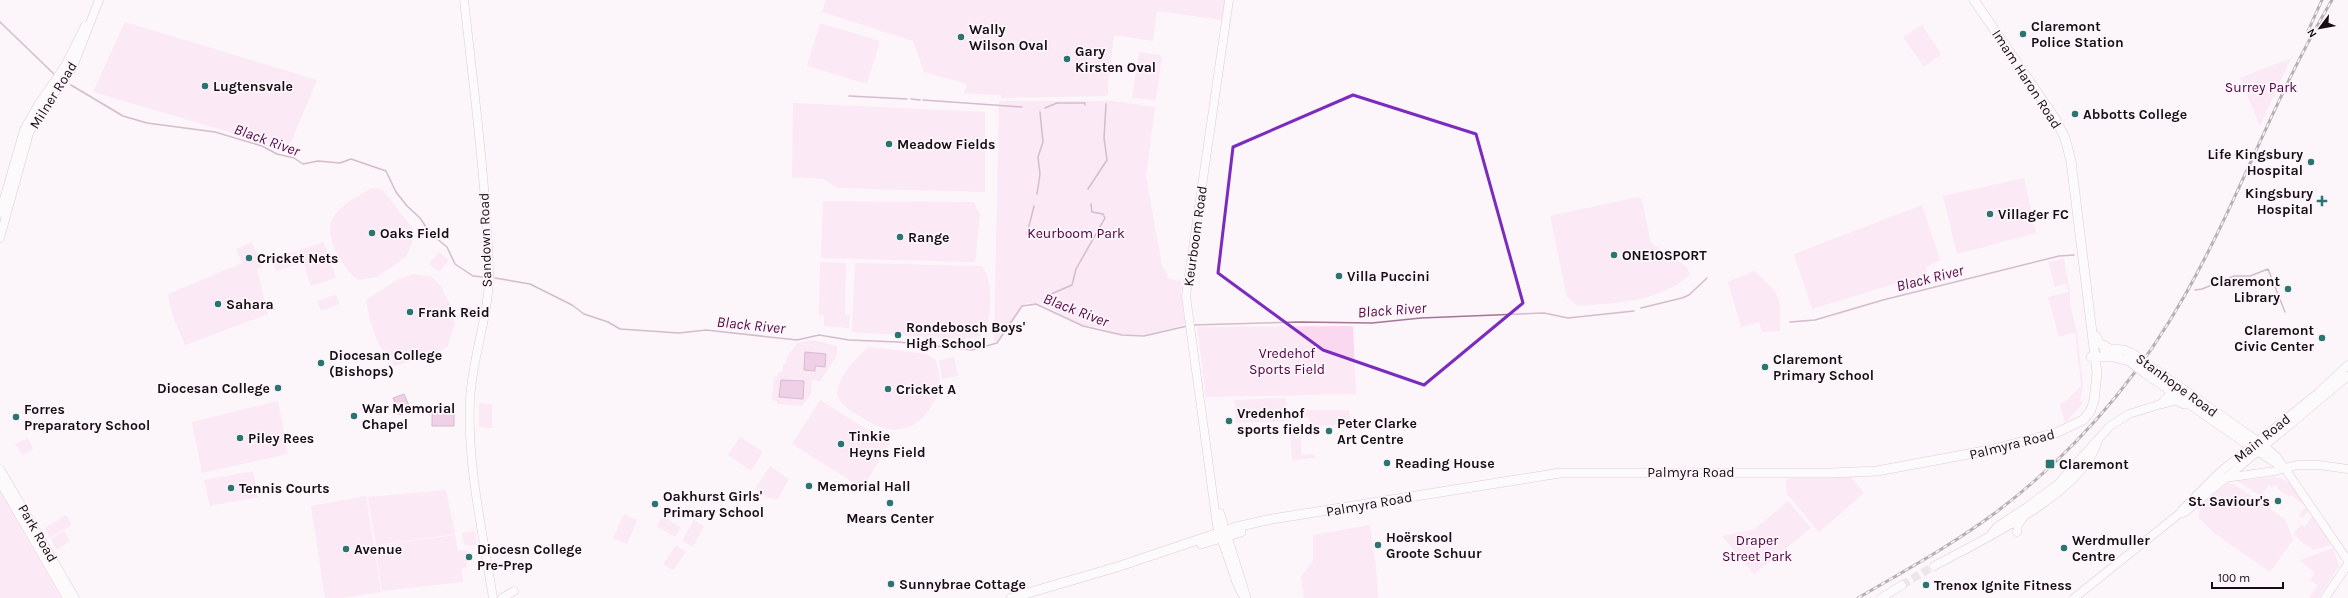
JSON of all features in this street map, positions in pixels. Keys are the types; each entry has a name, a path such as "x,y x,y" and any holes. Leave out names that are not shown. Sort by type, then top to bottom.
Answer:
{"main road":[{"name":"Milner Road","path":"0,213 24,130 38,105 65,66 99,0"},
{"name":"Milner Road","path":"0,238 29,134 39,114 72,70 99,0"},
{"name":"Sandown Road","path":"464,0 482,178 489,272 471,388 470,409 472,459 493,598"},
{"name":"Keurboom Road","path":"1229,0 1187,282 1187,299 1214,496 1223,534 1246,598"},
{"name":"Imam Haron Road","path":"1974,0 2046,104 2065,138 2071,161 2082,258 2085,264 2091,307 2093,353"},
{"name":"Imam Haron Road","path":"2082,258 2080,264 2081,280 2093,353"},
{"path":"2091,307 2098,341 2110,349"},
{"name":"Stanhope Road","path":"2093,353 2110,349 2124,350 2131,358 2149,369 2257,446"},
{"path":"2075,424 2088,404 2091,393 2093,379 2093,353"},
{"name":"Stanhope Road","path":"2093,353 2114,357 2131,358"},
{"name":"Palmyra Road","path":"1011,598 1272,519 1560,473 1832,473 1893,469 2008,446 2056,433 2075,424 2086,416 2092,407 2097,387 2093,353"},
{"name":"Main Road","path":"2179,514 2185,512 2225,479 2257,446 2348,365"},
{"path":"2149,369 2171,386 2172,392 2157,405"},
{"name":"Stanhope Road","path":"2149,369 2161,385 2257,446"},
{"name":"Main Road","path":"2074,598 2179,514 2200,490 2348,376"},
{"path":"2157,405 2162,397 2161,385"},
{"path":"1992,533 1998,526 2058,484 2098,439 2117,421 2157,405 2178,401 2202,412"},
{"path":"1934,566 2023,517 2044,503 2079,472 2095,450 2098,439"},
{"path":"2257,446 2277,457 2348,562 2325,598"},
{"path":"2225,479 2275,471 2297,465 2319,465 2348,469"},
{"name":"Park Road","path":"0,468 75,598"},
{"name":"Park Road","path":"0,482 67,598"},
{"path":"2017,532 2018,525 2023,517"},
{"path":"1881,598 1902,585"},
{"path":"502,598 514,592"}],"highlighted area":[{"path":"1353,95 1476,134 1523,303 1424,385 1323,350 1218,273 1233,147"}],"green space":[{"path":"826,0 1225,0 1222,20 1157,11 1153,41 1114,35 1108,94 1105,96 1001,98 1001,95 964,93 967,84 924,72 913,41 822,12"},
{"name":"Lugtensvale","path":"125,22 317,80 288,149 93,92"},
{"path":"820,23 880,41 867,84 807,66"},
{"path":"1922,25 1941,54 1924,67 1903,37"},
{"path":"1139,52 1160,55 1162,58 1156,99 1154,100 1132,98"},
{"name":"Surrey Park","path":"2291,58 2260,126 2240,78"},
{"name":"Keurboom Park","path":"999,101 1111,101 1155,107 1146,176 1162,266 1168,275 1166,277 1178,282 1179,279 1182,282 1181,290 1185,324 1148,335 1118,334 1097,327 1083,326 1042,304 1027,303 1021,306 1004,333 994,343"},
{"name":"Meadow Fields","path":"793,103 985,112 985,192 839,188 823,179 792,177"},
{"name":"Villager FC","path":"2024,178 2036,233 1957,254 1943,196"},
{"name":"Oaks Field","path":"371,188 382,189 413,229 414,238 406,257 377,277 358,280 345,266 334,248 330,228 332,219 338,211"},
{"name":"ONE10SPORT","path":"1638,197 1642,200 1651,243 1687,267 1690,275 1665,291 1637,300 1578,306 1567,297 1550,216"},
{"name":"Range","path":"823,201 974,202 980,215 975,262 821,258"},
{"path":"1922,205 1940,260 1926,267 1927,274 1812,309 1794,254"},
{"name":"Sahara","path":"252,242 262,267 257,269 268,314 185,345 172,314 168,294 242,263 236,249"},
{"path":"324,242 336,278 311,286 299,250"},
{"path":"297,251 300,263 276,271 272,259"},
{"path":"439,252 449,260 439,272 429,264"},
{"path":"2064,259 2070,293 2070,305 2077,332 2083,388 2080,401 2083,403 2065,423 2060,404 2065,402 2081,386 2075,332 2059,337 2048,297 2069,292 2066,284 2055,287 2048,262"},
{"path":"820,262 846,263 845,315 850,315 849,328 824,326 824,315 819,315"},
{"path":"855,263 982,266 986,273 990,289 990,307 986,331 979,337 962,339 852,332"},
{"path":"1754,271 1775,291 1778,296 1780,309 1780,331 1762,332 1759,322 1741,327 1728,282"},
{"name":"Frank Reid","path":"413,274 432,277 440,285 448,300 455,323 447,347 434,354 395,366 383,352 375,336 366,300 395,281"},
{"path":"336,295 340,304 321,311 317,301"},
{"name":"Vredehof Sports Field","path":"1353,326 1356,394 1206,397 1197,327"},
{"path":"813,340 837,346 837,355 820,381 812,380 811,394 802,406 777,404 777,401 772,400 774,376 778,377 778,373 783,371 783,364 786,364 787,357 797,343"},
{"name":"Cricket A","path":"869,347 927,354 936,360 940,381 939,391 929,410 914,424 906,428 898,429 881,427 852,411 843,404 838,397 839,384 843,377 859,356"},
{"path":"954,357 958,376 942,379 939,360"},
{"path":"1286,398 1287,421 1236,423 1235,400"},
{"name":"Tinkie Heyns Field","path":"820,400 890,444 862,488 792,444"},
{"name":"Piley Rees","path":"278,401 288,454 202,473 192,422"},
{"path":"479,403 492,404 492,428 479,427"},
{"path":"1300,410 1349,410 1350,424 1313,426 1308,417 1300,417"},
{"path":"1295,427 1296,438 1301,437 1301,455 1314,454 1315,458 1292,459 1290,428"},
{"path":"740,437 763,452 751,471 728,455"},
{"path":"28,438 33,449 22,455 15,444"},
{"path":"770,466 789,479 777,500 766,497 755,489"},
{"name":"Tennis Courts","path":"253,471 258,497 210,506 204,480"},
{"path":"1851,477 1864,493 1819,532 1787,494 1786,480 1790,478"},
{"path":"2275,477 2287,481 2299,494 2309,510 2302,518 2299,515 2306,507 2291,495 2290,497 2277,489 2278,487 2268,485 2263,493 2265,496 2264,498 2237,481"},
{"path":"2228,483 2235,485 2285,519 2293,540 2270,572 2214,533 2198,517 2202,504"},
{"path":"446,490 455,534 376,545 368,497"},
{"path":"0,492 61,598 0,598"},
{"name":"Avenue","path":"366,496 381,592 343,598 325,598 311,506"},
{"name":"Draper Street Park","path":"1788,501 1811,528 1754,574 1722,536 1755,529"},
{"path":"624,514 637,520 627,544 613,538"},
{"path":"66,515 72,525 50,538 45,528"},
{"path":"2313,515 2331,545 2313,550 2299,540 2294,533 2301,525 2305,527"},
{"path":"663,516 681,528 675,537 657,526"},
{"path":"694,520 704,526 693,547 682,541"},
{"path":"1370,525 1377,576 1378,598 1304,598 1301,577 1313,561 1313,535"},
{"path":"64,531 70,541 57,550 51,539"},
{"path":"475,531 477,545 464,545 462,533"},
{"path":"455,535 458,551 467,550 467,567 461,569 463,582 382,591 375,546"},
{"path":"676,545 686,552 673,570 663,564"},
{"path":"2333,548 2339,566 2319,598 2309,598 2318,585 2310,580 2315,573 2300,560"}],"shaded area":[{"path":"805,352 826,354 825,367 815,366 815,371 804,370"},
{"path":"781,380 804,381 803,399 779,397"},
{"path":"404,394 411,410 400,415 393,398"},
{"path":"432,412 454,412 454,426 432,426"}],"waterway":[{"name":"Black River","path":"0,22 54,74"},
{"name":"Black River","path":"71,85 123,116 147,123 215,132 262,146 277,154 294,158 303,164 318,161 340,163 351,159 386,171 396,192 407,206 420,218 430,233 447,247 455,264 473,276 483,277"},
{"path":"849,96 907,99"},
{"path":"911,99 920,100"},
{"path":"923,100 1022,107"},
{"path":"1045,108 1057,103 1085,103 1085,105"},
{"path":"1088,189 1107,160 1104,138 1106,104"},
{"path":"1037,194 1040,174 1038,157 1043,142 1040,112"},
{"path":"1047,305 1051,294 1072,285 1076,269 1105,218 1103,214 1092,212 1091,204"},
{"path":"1027,234 1034,206"},
{"name":"Black River","path":"1790,322 1815,320 1883,300 2059,256 2074,255"},
{"name":"Black River","path":"2195,290 2202,289 2234,276 2250,276 2268,269 2285,312"},
{"name":"Black River","path":"495,278 530,284 572,305 584,314 608,322 620,329 679,333 706,330 797,340 819,335 849,340 898,342 972,350 997,343 1022,306 1036,304 1083,326 1122,335 1144,336 1187,326"},
{"name":"Black River","path":"1641,308 1689,295 1707,278"},
{"name":"Black River","path":"1193,325 1300,322 1372,323 1421,318 1544,313 1568,318 1634,311"}],"tunnel":[{"path":"1902,585 1934,566"}],"railway":[{"path":"2308,31 2322,0"},
{"path":"1858,598 1962,536 1995,513 2023,490 2076,441 2124,386 2146,357 2185,295 2223,222 2293,73 2332,0"}],"place":[{"name":"Claremont Police Station","path":"2023,34"},
{"name":"Wally Wilson Oval","path":"961,37"},
{"name":"Gary Kirsten Oval","path":"1067,59"},
{"name":"Lugtensvale","path":"205,86"},
{"name":"Abbotts College","path":"2075,114"},
{"name":"Meadow Fields","path":"889,144"},
{"name":"Life Kingsbury Hospital","path":"2311,162"},
{"name":"Kingsbury Hospital","path":"2322,201"},
{"name":"Villager FC","path":"1990,214"},
{"name":"Oaks Field","path":"372,233"},
{"name":"Range","path":"900,237"},
{"name":"ONE10SPORT","path":"1614,255"},
{"name":"Cricket Nets","path":"249,258"},
{"name":"Villa Puccini","path":"1339,276"},
{"name":"Claremont Library","path":"2288,289"},
{"name":"Sahara","path":"218,304"},
{"name":"Frank Reid","path":"410,312"},
{"name":"Rondebosch Boys' High School","path":"898,335"},
{"name":"Claremont Civic Center","path":"2322,338"},
{"name":"Diocesan College (Bishops)","path":"321,363"},
{"name":"Claremont Primary School","path":"1765,367"},
{"name":"Diocesan College","path":"278,388"},
{"name":"Cricket A","path":"888,389"},
{"name":"War Memorial Chapel","path":"354,416"},
{"name":"Forres Preparatory School","path":"16,417"},
{"name":"Vredenhof sports fields","path":"1229,421"},
{"name":"Peter Clarke Art Centre","path":"1329,431"},
{"name":"Piley Rees","path":"240,438"},
{"name":"Tinkie Heyns Field","path":"841,444"},
{"name":"Reading House","path":"1387,463"},
{"name":"Claremont","path":"2050,464"},
{"name":"Memorial Hall","path":"809,486"},
{"name":"Tennis Courts","path":"231,488"},
{"name":"St. Saviour's","path":"2278,501"},
{"name":"Mears Center","path":"890,503"},
{"name":"Oakhurst Girls' Primary School","path":"655,504"},
{"name":"Hoërskool Groote Schuur","path":"1378,545"},
{"name":"Werdmuller Centre","path":"2064,548"},
{"name":"Avenue","path":"346,549"},
{"name":"Diocesn College Pre-Prep","path":"469,557"},
{"name":"Sunnybrae Cottage","path":"891,584"},
{"name":"Trenox Ignite Fitness","path":"1926,585"}]}
